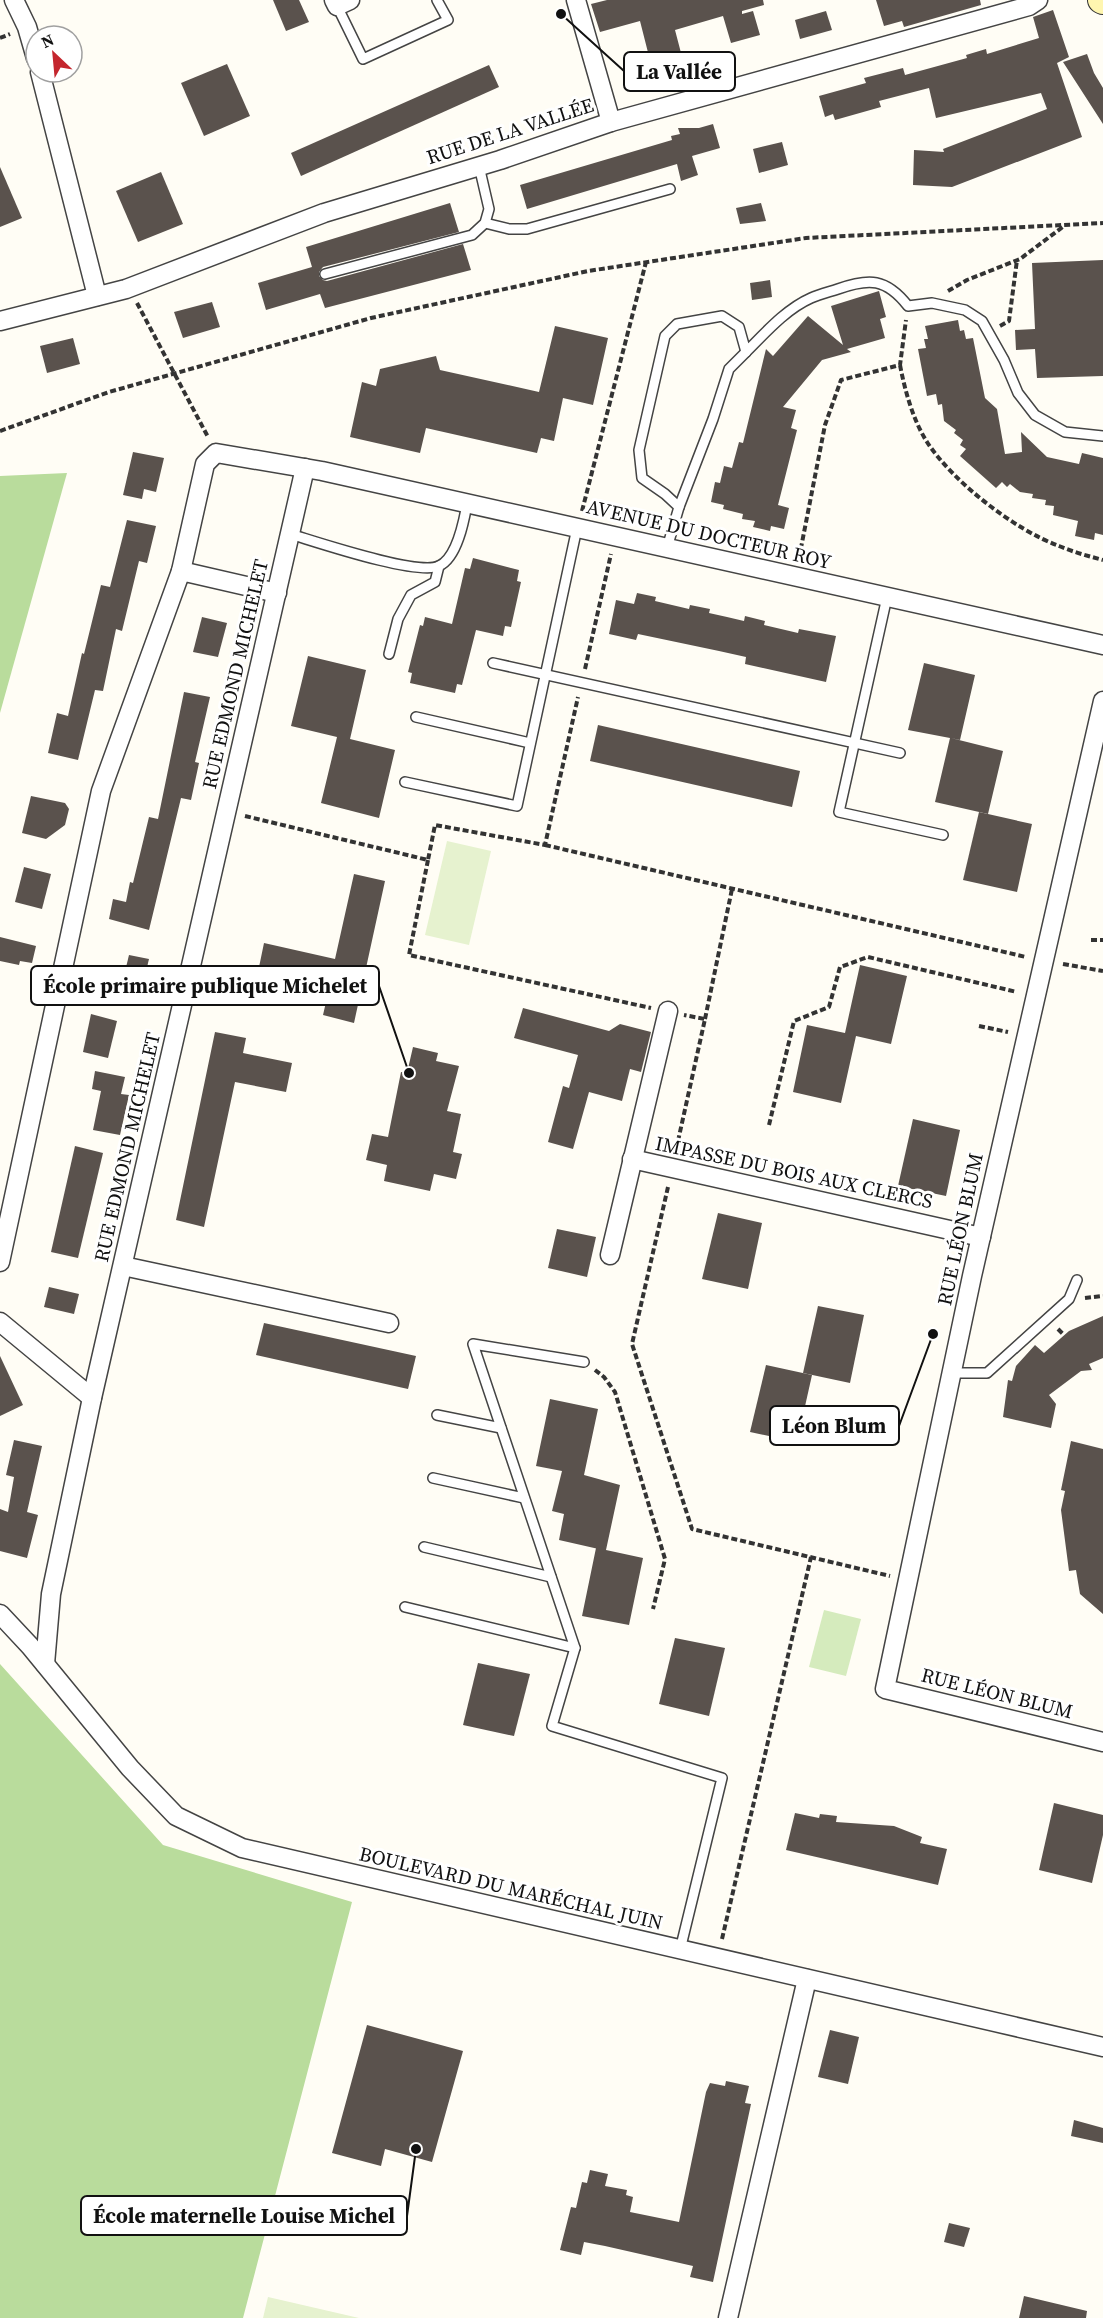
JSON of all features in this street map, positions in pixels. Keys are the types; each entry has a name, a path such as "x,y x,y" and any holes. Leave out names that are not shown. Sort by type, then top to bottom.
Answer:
{"street":[{"path":"14,0 26,24"},
{"path":"576,0 611,122"},
{"name":"RUE DE LA VALLÉE","path":"0,321 126,289 324,213 479,166 611,122 1029,6 1038,0"},
{"path":"43,84 97,296"},
{"path":"0,1262 101,791 181,571 205,464 216,453"},
{"name":"AVENUE DU DOCTEUR ROY","path":"216,453 305,468 1103,645"},
{"name":"RUE EDMOND MICHELET","path":"45,1664 51,1594 92,1398 305,468"},
{"path":"181,571 277,593"},
{"name":"RUE LÉON BLUM","path":"1103,700 981,1237 885,1689 1103,1742"},
{"name":"IMPASSE DU BOIS AUX CLERCS","path":"610,1255 668,1011"},
{"name":"IMPASSE DU BOIS AUX CLERCS","path":"633,1159 981,1237"},
{"path":"123,1266 389,1323"},
{"path":"0,1322 92,1398"},
{"name":"BOULEVARD DU MARÉCHAL JUIN","path":"0,1614 45,1664 130,1768 176,1816 242,1848 1103,2047"},
{"path":"728,2318 807,1979"}],"lane":[{"path":"340,2 363,59 448,20 437,0"},
{"path":"325,274 472,236 485,223 489,209 479,166"},
{"path":"485,223 509,230 527,229 670,189"},
{"path":"667,548 679,507 713,419 729,369 779,320 809,298 861,281 883,284 900,296 908,306 935,304 965,310 982,321 1004,360 1018,393 1035,415 1065,432 1103,435"},
{"path":"679,507 642,478 639,450 665,336 677,324 722,316 739,327 746,352"},
{"path":"389,654 398,619 411,596 435,582 439,566 449,557 462,529 466,504"},
{"path":"405,782 517,806 578,528"},
{"path":"290,534 415,568 439,566"},
{"path":"887,597 839,812 943,835"},
{"path":"493,663 900,753"},
{"path":"416,717 530,743"},
{"path":"952,1372 987,1372 1069,1299 1077,1280"},
{"path":"584,1362 473,1344 575,1648 552,1726 723,1778 680,1950"},
{"path":"437,1415 501,1428"},
{"path":"433,1478 524,1498"},
{"path":"424,1547 550,1577"},
{"path":"405,1607 575,1648"}],"path":[{"path":"0,431 109,392 371,318 588,271 806,238 1103,223"},
{"path":"935,304 948,291 967,280 1017,260 1065,225"},
{"path":"988,331 1009,321 1017,260"},
{"path":"578,528 646,262"},
{"path":"126,289 138,304 216,453"},
{"path":"908,306 900,365 905,392 927,441 954,476 1008,519 1058,546 1103,560"},
{"path":"796,577 825,425 841,381 900,365"},
{"path":"545,846 615,537"},
{"path":"227,811 428,860"},
{"path":"705,1019 409,955 435,825 545,846 1044,961 1103,971"},
{"path":"732,889 632,1344 692,1529 908,1580"},
{"path":"1091,940 1103,940"},
{"path":"769,1125 794,1022 829,1007 840,967 868,957 1036,996"},
{"path":"979,1026 1027,1036"},
{"path":"584,1362 604,1377 615,1392 665,1559 652,1609"},
{"path":"717,1958 811,1557"}],"green space":[{"path":"67,473 0,713 0,476"},
{"path":"447,841 491,851 469,945 425,935"},
{"path":"824,1610 861,1619 846,1676 809,1667"},
{"path":"0,1664 163,1845 352,1902 243,2318 0,2318"},
{"path":"268,2297 359,2318 263,2318"}],"building":[{"path":"273,0 299,0 309,22 286,31"},
{"path":"607,0 763,0 764,5 742,11 742,14 753,11 760,35 731,43 723,16 675,30 686,72 655,80 640,21 600,32 591,4"},
{"path":"876,0 980,0 981,5 904,27 902,21 884,26"},
{"path":"1053,10 1069,57 1057,63 1082,137 952,187 913,185 914,150 944,152 943,149 1047,109 1041,93 936,118 929,88 879,101 881,107 835,120 833,114 825,117 819,96 866,83 864,78 903,68 905,75 967,58 966,55 986,49 987,54 1039,38 1033,17"},
{"path":"826,11 832,30 800,39 795,20"},
{"path":"1087,54 1103,88 1103,124 1063,62"},
{"path":"227,64 250,116 204,136 181,83"},
{"path":"489,65 499,87 301,176 291,153"},
{"path":"713,124 720,148 692,156 698,175 681,181 677,164 527,209 520,185 672,140 671,136 680,134 678,128 699,128"},
{"path":"782,142 788,165 759,173 753,149"},
{"path":"0,167 22,218 0,227"},
{"path":"161,172 183,224 138,242 116,191"},
{"path":"450,203 459,232 323,267 319,276 327,281 463,244 471,270 325,308 320,294 266,310 258,283 312,267 306,247"},
{"path":"761,203 766,221 740,224 736,208"},
{"path":"1103,260 1103,376 1037,378 1035,349 1016,350 1015,330 1035,329 1032,263"},
{"path":"770,280 772,297 752,300 750,283"},
{"path":"879,291 886,317 880,319 885,338 847,349 851,352 822,360 783,407 796,410 791,428 797,430 778,505 789,508 784,529 771,526 770,531 753,527 755,521 742,519 743,514 723,509 724,505 711,502 715,482 720,483 724,466 732,468 739,442 743,443 766,349 773,356 808,316 843,345 831,306"},
{"path":"212,302 220,327 183,338 174,312"},
{"path":"958,320 960,331 964,330 966,339 973,338 985,398 997,409 1005,454 1022,452 1021,432 1047,457 1079,464 1082,453 1103,458 1103,535 1095,533 1094,540 1075,536 1078,521 1053,515 1054,506 1045,505 1046,500 1032,498 1033,494 1020,492 1010,484 1007,487 1002,482 996,488 960,456 966,449 960,445 963,440 954,433 956,430 944,421 942,404 938,405 936,394 927,396 918,349 926,348 924,339 928,339 925,326"},
{"path":"555,326 608,338 593,405 563,398 554,441 541,438 537,453 426,428 420,453 350,437 362,382 376,386 380,369 436,356 440,370 539,392"},
{"path":"73,338 80,364 47,373 40,346"},
{"path":"133,452 164,458 156,492 144,489 142,499 123,495"},
{"path":"127,520 156,526 147,563 139,561 122,631 116,629 103,691 95,690 78,760 48,753 57,713 68,716 82,653 84,654 101,585 110,587"},
{"path":"473,558 519,570 517,581 521,582 511,627 505,626 503,636 476,630 462,685 457,684 455,693 410,683 412,673 408,672 420,625 423,626 425,617 452,624 465,568 470,569"},
{"path":"637,593 656,597 655,601 689,609 690,605 710,609 709,613 744,621 745,616 765,621 764,625 798,633 799,629 836,636 826,682 745,664 746,657 719,651 638,634 636,640 609,634 616,600 634,604"},
{"path":"202,617 227,623 218,657 193,652"},
{"path":"308,656 366,670 350,739 395,750 379,818 321,803 337,737 291,726"},
{"path":"924,663 975,675 960,740 951,738 1003,751 988,814 935,802 950,738 908,730"},
{"path":"184,692 210,697 195,762 199,763 191,800 181,798 149,930 109,919 113,899 126,902 149,817 158,819"},
{"path":"598,725 800,771 792,807 590,761"},
{"path":"31,796 65,803 69,809 65,825 46,839 22,833"},
{"path":"979,812 1032,824 1017,892 963,880"},
{"path":"24,867 51,874 42,909 15,902"},
{"path":"354,874 385,881 354,1023 323,1015 329,989 258,972 264,943 335,959"},
{"path":"0,937 36,946 32,963 20,961 19,965 0,961"},
{"path":"129,955 149,959 141,992 121,988"},
{"path":"860,965 907,976 891,1044 856,1036 841,1103 793,1092 807,1025 845,1033"},
{"path":"523,1008 609,1031 620,1024 651,1032 641,1072 630,1069 622,1101 589,1092 573,1149 548,1142 563,1086 569,1088 578,1055 514,1038"},
{"path":"91,1014 117,1021 108,1058 83,1052"},
{"path":"215,1032 246,1038 243,1053 292,1063 286,1092 235,1082 204,1227 176,1220"},
{"path":"413,1047 438,1053 436,1061 459,1066 447,1111 461,1114 453,1152 462,1154 456,1179 434,1174 430,1191 384,1181 387,1165 366,1160 372,1134 388,1137 401,1072 407,1073"},
{"path":"95,1071 125,1077 121,1094 129,1095 120,1135 93,1130 101,1091 92,1089"},
{"path":"913,1119 960,1130 946,1196 898,1186"},
{"path":"75,1146 103,1153 78,1258 51,1252"},
{"path":"718,1213 762,1223 748,1289 702,1279"},
{"path":"557,1229 596,1237 587,1277 548,1268"},
{"path":"49,1287 79,1294 74,1314 44,1307"},
{"path":"818,1306 864,1315 850,1383 803,1373"},
{"path":"1103,1316 1103,1358 1089,1364 1092,1370 1081,1371 1049,1395 1056,1404 1051,1428 1003,1417 1008,1380 1012,1381 1016,1366 1035,1345 1044,1353 1069,1331"},
{"path":"264,1323 416,1356 408,1389 256,1355"},
{"path":"0,1356 23,1405 0,1416"},
{"path":"766,1365 812,1375 797,1442 750,1432"},
{"path":"550,1399 598,1409 584,1475 620,1485 606,1550 643,1558 629,1625 582,1616 596,1548 559,1540 564,1514 552,1511 562,1471 536,1466"},
{"path":"14,1440 42,1446 27,1512 38,1515 27,1558 0,1551 0,1509 8,1512 14,1477 6,1475"},
{"path":"1071,1441 1103,1449 1103,1614 1080,1594 1076,1570 1069,1571 1061,1510 1065,1491 1061,1490"},
{"path":"675,1638 725,1648 709,1716 659,1704"},
{"path":"478,1663 530,1674 514,1736 463,1725"},
{"path":"1054,1803 1103,1815 1103,1835 1092,1883 1039,1870"},
{"path":"795,1813 819,1818 820,1814 837,1816 836,1822 894,1826 922,1837 920,1843 947,1849 938,1885 786,1850"},
{"path":"367,2025 463,2051 432,2162 385,2149 381,2166 332,2153"},
{"path":"830,2030 859,2037 848,2084 818,2077"},
{"path":"726,2081 749,2086 745,2103 751,2104 713,2282 690,2277 693,2266 605,2246 584,2242 581,2255 560,2250 571,2207 576,2208 582,2182 587,2183 590,2170 608,2174 605,2186 627,2190 626,2195 633,2197 630,2212 679,2222 706,2092 710,2083 725,2086"},
{"path":"1074,2120 1103,2128 1103,2143 1071,2136"},
{"path":"949,2223 970,2228 964,2247 944,2242"},
{"path":"1024,2296 1087,2311 1086,2318 1019,2318"}],"place":[{"name":"La Vallée","path":"561,14"},
{"name":"École primaire publique Michelet","path":"409,1073"},
{"name":"Léon Blum","path":"933,1334"},
{"name":"École maternelle Louise Michel","path":"416,2149"}]}
